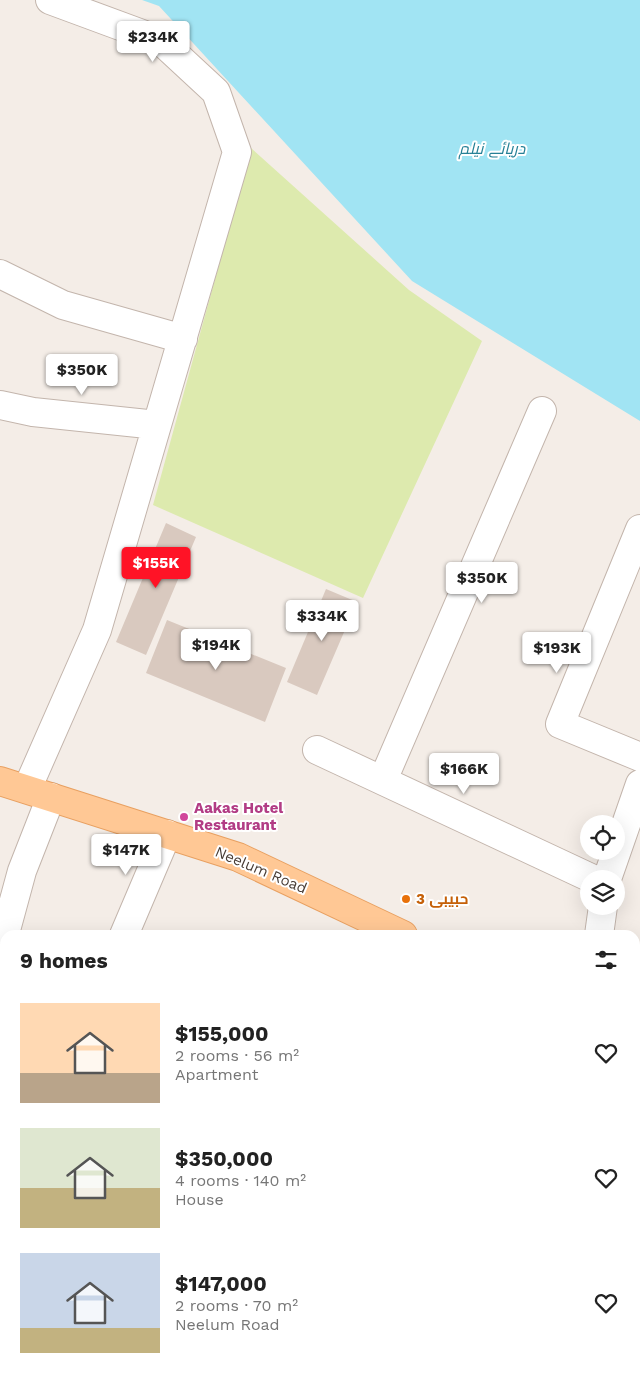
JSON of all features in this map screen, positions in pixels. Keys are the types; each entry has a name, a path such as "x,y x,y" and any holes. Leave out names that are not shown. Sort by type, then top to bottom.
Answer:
{"main road":[{"name":"Neelum Road","path":"0,781 238,857 392,930"}],"street":[{"path":"6,930 22,871 39,793 97,630 237,152 216,92 161,41 50,0"},
{"path":"0,274 63,305 182,339"},
{"path":"0,405 33,412 157,425"},
{"path":"383,780 542,411"},
{"path":"640,529 560,724 640,757"},
{"path":"317,750 580,873"},
{"path":"610,870 640,784"},
{"path":"126,930 167,834"},
{"path":"600,930 602,915"}],"green space":[{"path":"251,148 409,290 482,341 363,598 153,505"}],"water":[{"name":"دریائے نیلم","path":"142,0 640,0 640,421 412,281 159,6"}],"building":[{"path":"166,523 196,537 146,655 116,642"},
{"path":"326,589 357,602 317,695 287,682"},
{"path":"167,620 286,668 265,722 146,673"}],"place":[{"name":"Aakas Hotel Restaurant","path":"184,817"},
{"name":"حبیبی 3","path":"406,899"}]}
